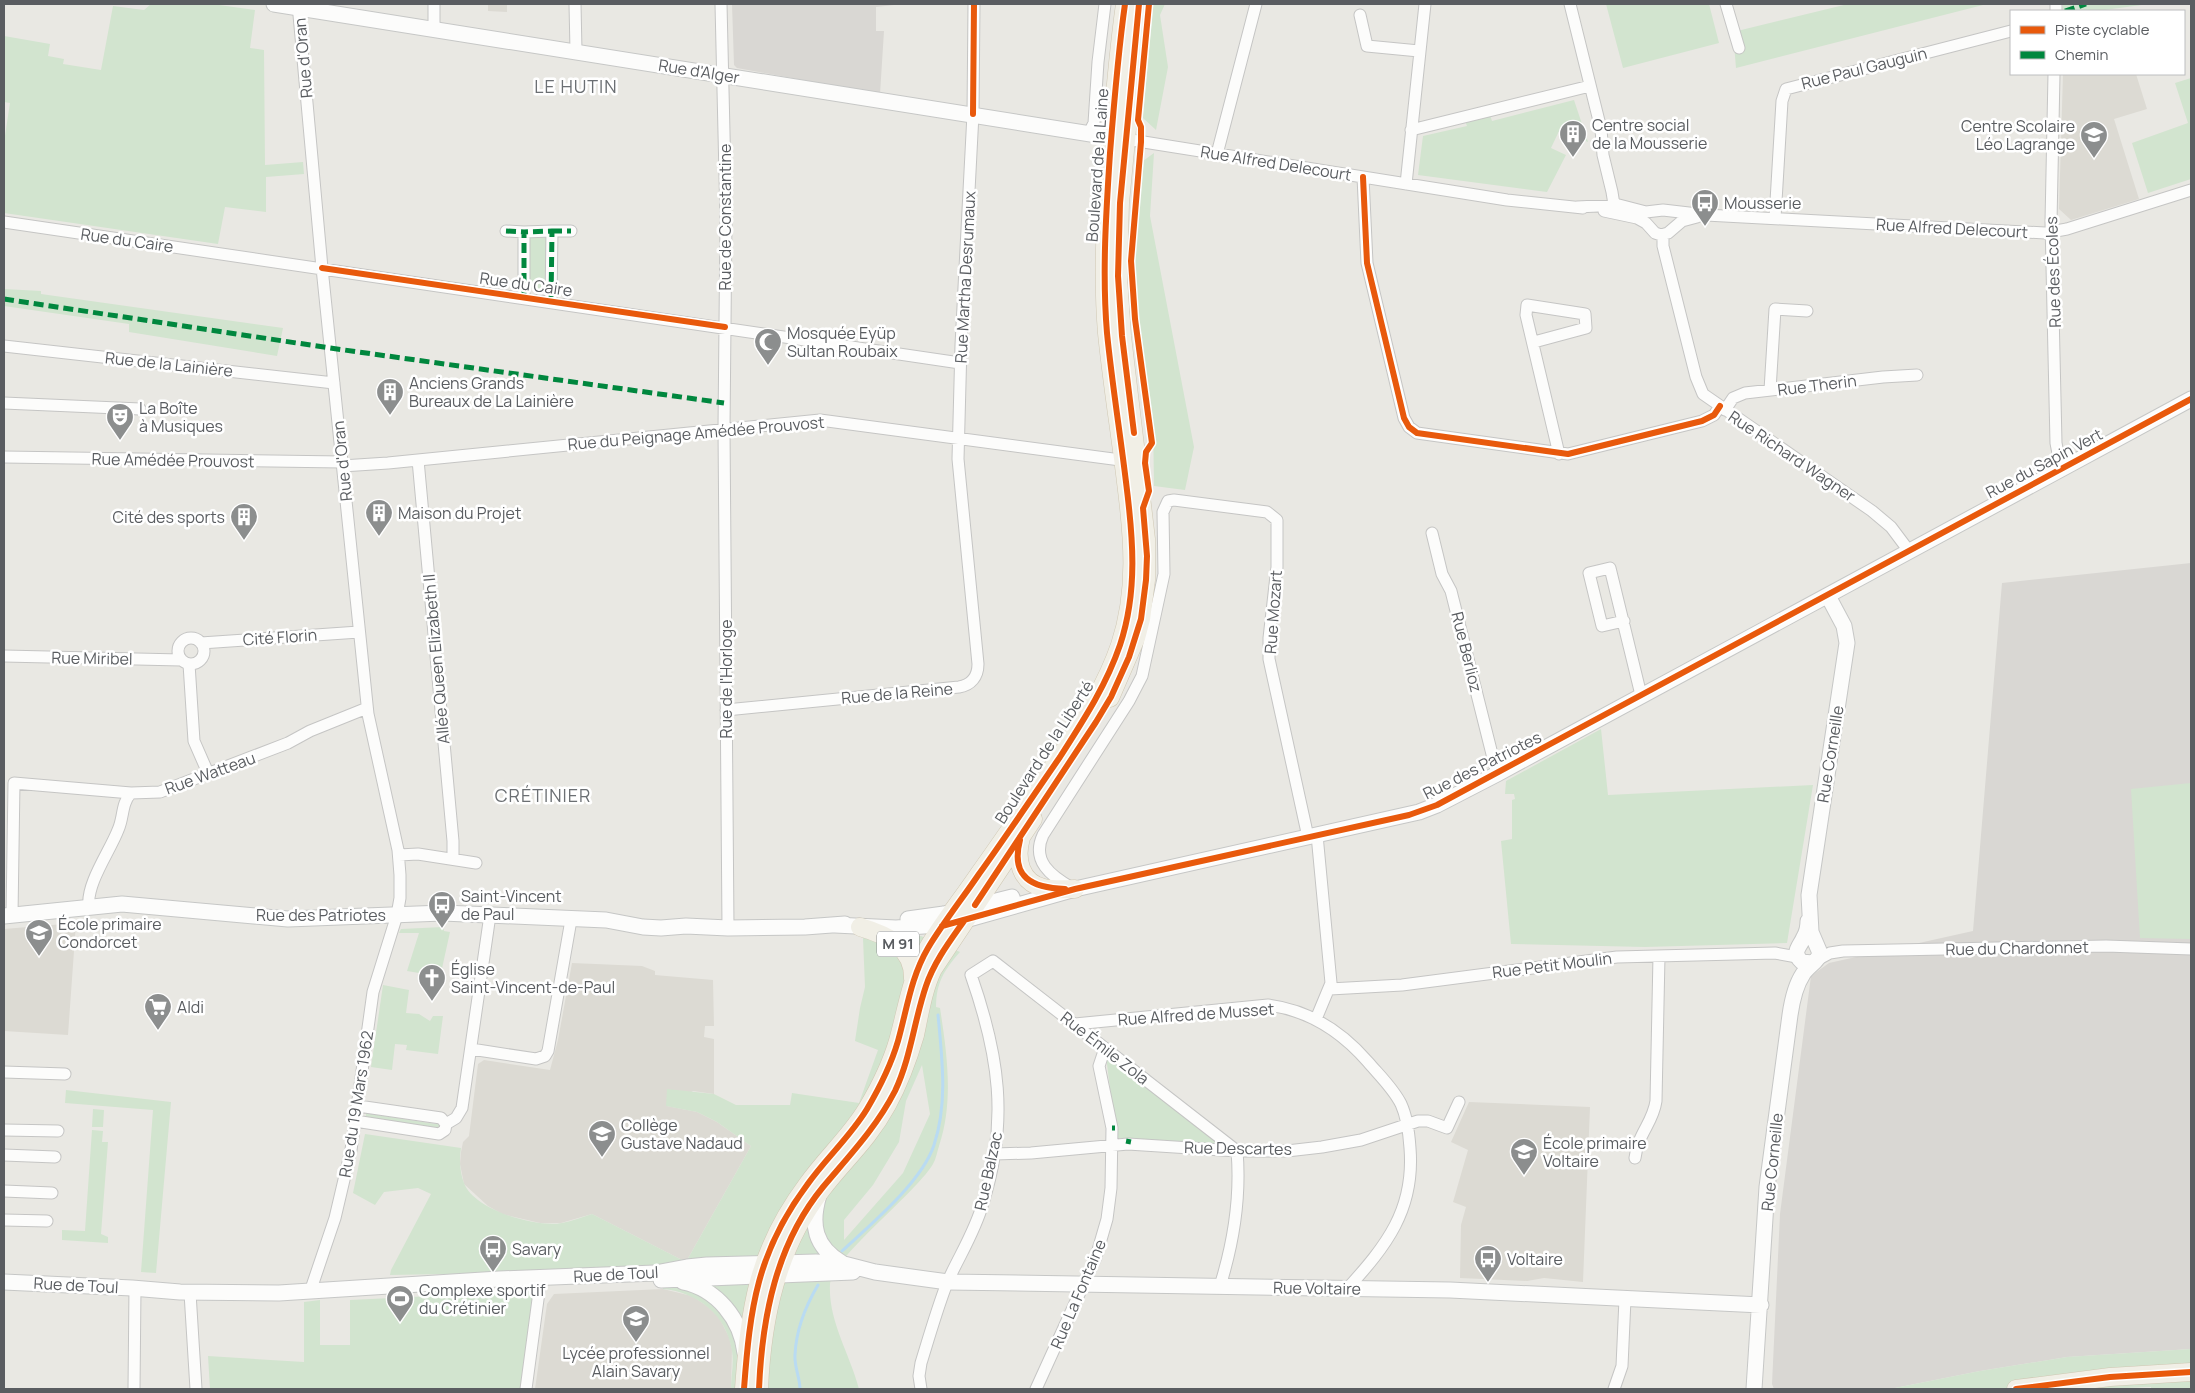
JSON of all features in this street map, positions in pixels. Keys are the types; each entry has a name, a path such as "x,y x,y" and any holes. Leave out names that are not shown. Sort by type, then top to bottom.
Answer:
{"main road":[{"name":"Boulevard de la Laine","path":"1122,336 1118,276 1120,203 1118,138 1124,4"},
{"name":"Boulevard de la Laine","path":"1107,327 1106,242 1118,138 1138,4"},
{"name":"Boulevard de la Liberté","path":"953,919 975,905 1104,710 1121,677 1136,638 1144,600 1147,556 1107,327"},
{"name":"Boulevard de la Liberté","path":"953,919 1100,692 1115,658 1127,620 1134,573 1131,462 1122,336"},
{"name":"M 91","path":"1022,835 1018,855 1024,876 1043,888 1076,890"},
{"path":"759,1389 770,1270 776,1235 813,1176 857,1125 881,1085 896,1047 913,980 922,958 953,919"},
{"path":"744,1389 749,1326 770,1270 823,1188 865,1140 891,1098 910,1050 929,978 953,919"},
{"name":"M 91","path":"860,927 885,935 902,948 911,961 913,980"},
{"path":"2016,1389 2110,1377 2191,1372"}],"street":[{"name":"Rue d'Alger","path":"274,4 298,6 1118,138"},
{"path":"434,4 434,29"},
{"path":"575,4 576,51"},
{"name":"Rue de Constantine","path":"721,4 726,219 724,429"},
{"name":"Rue Martha Desrumaux","path":"958,439 960,363 974,114 974,4"},
{"path":"1089,133 1094,123 1098,62 1105,4"},
{"path":"1217,154 1256,4"},
{"path":"1406,184 1425,4"},
{"path":"1570,4 1601,129 1603,155 1615,209"},
{"path":"1726,4 1739,48"},
{"name":"Rue d'Oran","path":"298,6 322,268 367,708 399,855 400,898 397,915"},
{"path":"1360,15 1367,46 1420,52"},
{"name":"Rue Paul Gauguin","path":"1775,218 1782,102 1786,89 2010,31"},
{"name":"Rue des Écoles","path":"2054,75 2051,233 2056,443 2061,469"},
{"path":"1411,130 1590,86"},
{"name":"Rue Alfred Delecourt","path":"1118,138 1507,200 1646,212 1662,211 1706,215 2051,233 2191,190"},
{"name":"Rue Therin","path":"1363,177 1367,263 1377,310 1407,424 1412,430 1423,436 1559,454 1579,453 1702,421 1714,415 1733,398 1740,395 1883,377 1917,375"},
{"name":"Rue Alfred Delecourt","path":"1615,209 1637,218 1650,227"},
{"path":"1662,211 1673,218 1668,232 1655,233 1650,227 1650,216 1662,211"},
{"name":"Rue Alfred Delecourt","path":"1668,232 1682,221 1706,215"},
{"name":"Rue du Caire","path":"4,222 960,363"},
{"path":"506,231 571,231"},
{"path":"551,302 552,231"},
{"path":"524,232 524,298"},
{"name":"Rue Richard Wagner","path":"1668,232 1663,246 1696,377 1703,394 1872,511 1891,527 1909,551"},
{"path":"1534,342 1586,328 1585,314 1527,306 1526,315 1534,342 1539,375 1559,454"},
{"path":"1770,390 1774,309 1807,311"},
{"name":"Rue de la Lainière","path":"4,346 334,383"},
{"name":"Rue du Sapin Vert","path":"1909,551 2191,399"},
{"path":"4,403 140,409"},
{"name":"Rue du Peignage Amédée Prouvost","path":"342,464 418,460 824,420 1131,462"},
{"name":"Rue de l'Horloge","path":"724,429 728,928"},
{"name":"Rue de la Reine","path":"726,710 959,688 973,680 978,667 958,465 958,439"},
{"name":"Rue Amédée Prouvost","path":"4,457 342,464"},
{"name":"Allée Queen Elizabeth II","path":"418,460 453,841 453,859"},
{"name":"Rue Mozart","path":"1049,825 1129,701 1142,676 1164,574 1163,512 1168,501 1174,500 1267,512 1277,520 1276,567 1269,638 1269,659 1312,836"},
{"name":"Rue Berlioz","path":"1432,533 1442,574 1451,591 1497,774"},
{"name":"Rue des Patriotes","path":"835,925 860,927 953,919 1418,812 1497,774 1909,551"},
{"path":"1624,621 1602,626 1588,574 1610,568 1624,621 1642,696"},
{"name":"Rue Corneille","path":"1754,1389 1769,1172 1790,1015 1796,990 1803,974 1807,952 1810,883 1847,643 1844,626 1828,596"},
{"name":"Cité Florin","path":"201,643 359,632"},
{"path":"185,662 197,663 204,652 201,643 194,638 183,641 178,652 185,662 194,741 208,772"},
{"name":"Rue Miribel","path":"4,656 185,662"},
{"name":"Rue Watteau","path":"6,916 14,783 131,793 160,792 208,772 288,743 310,731 367,708"},
{"path":"89,906 90,890 116,836 125,801 131,793"},
{"path":"1049,825 1039,845 1041,861 1053,876 1076,890"},
{"name":"Boulevard de la Liberté","path":"1022,835 1049,825"},
{"path":"1312,836 1330,976 1330,989 1316,1019"},
{"path":"399,855 418,854 476,863"},
{"name":"Rue des Patriotes","path":"975,905 1028,894 1076,890"},
{"name":"Rue des Patriotes","path":"6,916 89,906 136,904 288,919 443,913 613,921 654,928 835,925 934,916 953,919"},
{"name":"Rue du 19 Mars 1962","path":"310,1292 337,1211 358,1106 375,986 397,915"},
{"path":"446,1124 456,1118 462,1108 490,915"},
{"path":"471,1049 536,1060 545,1056 548,1051 571,920"},
{"name":"Rue du Chardonnet","path":"1807,952 1830,954 1843,951 2106,946 2191,949"},
{"name":"Rue Petit Moulin","path":"1330,989 1402,984 1604,958 1807,952"},
{"path":"1635,1158 1638,1141 1652,1115 1656,1101 1659,956"},
{"name":"Rue Émile Zola","path":"972,975 993,961 1237,1151"},
{"name":"Rue Balzac","path":"921,1389 920,1363 948,1282 977,1222 995,1154 998,1104 994,1057 987,1023 972,975"},
{"name":"Rue Alfred de Musset","path":"1075,1024 1268,1006 1289,1010 1316,1019 1340,1035 1360,1052 1398,1098 1407,1124 1411,1171 1408,1192 1399,1216 1382,1249 1347,1289"},
{"name":"Rue La Fontaine","path":"1036,1389 1099,1250 1107,1219 1112,1188 1112,1145 1110,1113 1099,1066 1105,1048"},
{"path":"4,1072 65,1074"},
{"name":"Rue Descartes","path":"995,1154 1031,1153 1112,1145 1237,1151 1287,1151 1322,1147 1374,1137 1407,1124 1423,1121 1447,1128 1459,1102"},
{"path":"355,1121 439,1134 445,1130 446,1124 441,1118 358,1106"},
{"path":"4,1130 58,1131"},
{"path":"1220,1286 1232,1248 1237,1210 1239,1190 1237,1151"},
{"path":"4,1155 55,1157"},
{"path":"823,1188 815,1214 818,1240 826,1252 844,1264"},
{"path":"4,1191 52,1193"},
{"path":"4,1220 47,1221"},
{"name":"Rue Voltaire","path":"770,1270 816,1262 844,1264 874,1272"},
{"name":"Rue de Toul","path":"4,1282 190,1293 310,1292 469,1282 503,1287 655,1273 687,1266 770,1270"},
{"name":"Rue Voltaire","path":"770,1270 874,1272 948,1282 1468,1291 1761,1305"},
{"name":"Rue de Toul","path":"541,1282 664,1280 770,1270"},
{"name":"Rue de Toul","path":"664,1280 691,1284 709,1292 719,1300 728,1310 740,1331 746,1365"},
{"path":"526,1389 541,1282"},
{"path":"134,1389 141,1289"},
{"path":"190,1293 196,1389"},
{"path":"1614,1389 1622,1366 1625,1298"},
{"name":"Rue Corneille","path":"1761,1305 1765,1389"}],"shaded area":[{"path":"488,4 507,4 507,12 488,11"},
{"path":"732,4 903,4 876,7 876,31 884,31 880,94 737,68 734,65"},
{"name":"Centre Scolaire Léo Lagrange","path":"2063,75 2136,75 2147,109 2114,119 2139,199 2071,220 2059,209"},
{"path":"2191,563 2191,1349 2067,1357 1980,1371 1890,1389 1774,1389 1772,1384 1780,1214 1811,976 1829,963 1973,931 2002,583"},
{"name":"École primaire Condorcet","path":"76,923 68,1035 4,1031 4,929"},
{"name":"Collège Gustave Nadaud","path":"572,963 642,966 655,971 655,975 713,980 714,1026 705,1026 704,1037 714,1039 714,1094 693,1091 667,1106 697,1112 717,1122 751,1146 686,1262 592,1214 561,1223 540,1223 502,1214 488,1206 464,1184 460,1164 461,1152 463,1142 469,1136 478,1064 484,1060 550,1070 558,1040"},
{"name":"École primaire Voltaire","path":"1469,1102 1590,1107 1583,1282 1544,1278 1527,1281 1460,1278 1461,1225 1466,1207 1453,1202 1468,1150 1451,1142"},
{"name":"Lycée professionnel Alain Savary","path":"663,1289 692,1296 719,1317 729,1337 732,1349 731,1389 535,1389 547,1304 554,1294"}],"green space":[{"path":"151,4 212,4 255,10 250,48 264,50 265,165 303,162 304,174 266,177 266,212 225,207 218,244 4,213 4,142 10,103 4,102 4,36 50,44 48,56 64,59 63,64 101,70 113,6 144,10"},
{"path":"1153,4 1165,4 1160,15 1168,67 1156,130 1143,118"},
{"path":"1606,4 1709,4 1719,43 1623,68"},
{"path":"1848,4 1987,4 1736,68 1733,32"},
{"path":"2063,4 2149,4 2104,10 2063,10"},
{"path":"2191,78 2191,179 2148,193 2132,143 2188,123 2175,83"},
{"path":"1574,100 1588,142 1560,129 1551,148 1566,155 1547,192 1418,175 1423,136 1467,126 1464,118 1489,112 1492,121"},
{"path":"1154,153 1150,216 1194,447 1185,490 1154,486 1153,419 1136,301 1134,262 1137,202 1143,161"},
{"path":"526,238 548,238 548,292 526,288"},
{"path":"4,289 41,291 41,294 283,328 277,356 129,332 129,324 4,306"},
{"path":"1601,729 1608,795 1813,785 1787,943 1645,947 1511,944 1501,841 1512,839 1512,800 1515,799 1514,794 1505,794 1506,781"},
{"path":"2191,783 2191,939 2140,938 2131,789"},
{"path":"443,927 444,931 450,932 441,973 437,976 407,971 419,933 399,933 401,929"},
{"path":"921,936 960,952 942,977 936,998 936,1007 940,1008 945,1043 948,1095 944,1129 935,1160 924,1176 844,1259 834,1273 830,1284 832,1311 859,1389 731,1389 732,1351 724,1327 717,1316 698,1300 676,1291 663,1289 662,1265 501,1273 390,1275 431,1194 418,1188 384,1192 375,1205 353,1193 365,1134 461,1148 462,1175 470,1193 493,1209 507,1215 522,1220 551,1224 562,1223 592,1214 686,1262 751,1146 717,1122 697,1112 666,1106 667,1089 714,1094 736,1105 790,1105 792,1093 859,1103 878,1050 855,1041 865,987 863,938 884,941","holes":["922,1065 930,1114 903,1173 844,1240 844,1220 873,1185 899,1142 906,1101"]},
{"path":"383,985 409,990 406,1013 419,1014 430,1021 433,1016 443,1016 438,1054 406,1050 407,1045 395,1044 392,1070 371,1067"},
{"path":"1106,1056 1221,1146 1116,1138"},
{"path":"66,1090 171,1102 156,1273 141,1272 153,1110 65,1103"},
{"path":"93,1109 104,1110 103,1127 92,1127"},
{"path":"367,1110 371,1114 436,1124 440,1122 442,1126 438,1130 437,1128 372,1118 365,1119"},
{"path":"92,1130 103,1131 102,1142 108,1142 101,1234 108,1237 108,1243 62,1240 62,1230 85,1231"},
{"name":"Complexe sportif du Crétinier","path":"534,1291 521,1389 210,1389 208,1356 304,1362 304,1302 320,1300 320,1345 350,1345 350,1300"},
{"path":"2191,1349 2191,1389 2151,1389 2151,1387 2104,1389 1890,1389 1980,1371 2067,1357"}],"waterway":[{"path":"842,1251 907,1188 919,1174 934,1145 941,1113 943,1080 938,1015"},
{"path":"800,1389 795,1359 797,1336 805,1310 818,1285"}],"marked path":[{"path":"2068,10 2086,4"},
{"path":"506,231 524,232"},
{"path":"552,231 571,231"},
{"path":"524,298 524,232 552,231 551,302"},
{"path":"4,299 330,348 724,403"},
{"path":"1128,1144 1129,1139"}],"cycle path":[{"path":"973,114 974,4"},
{"path":"744,1389 753,1307 759,1282 777,1234 807,1185 853,1129 872,1101 892,1059 913,982 922,959 946,920 1000,845 1085,717 1108,675 1126,625 1132,584 1132,544 1107,333 1105,266 1110,153 1125,4"},
{"path":"1134,433 1122,336 1118,276 1120,203 1139,4"},
{"path":"975,905 1111,697 1129,657 1141,619 1147,556 1143,508 1149,491 1145,463 1146,452 1152,443 1135,319 1131,261 1141,142 1141,127 1138,120 1149,4"},
{"path":"1363,177 1367,263 1404,418 1409,427 1417,433 1568,454 1702,421 1714,415 1720,406"},
{"path":"322,268 725,327"},
{"path":"942,926 1075,889 1409,815 1437,805 2191,399"},
{"path":"1020,840 1018,864 1021,872 1034,883 1065,889"},
{"path":"759,1389 768,1309 783,1257 807,1209 871,1129 888,1104 905,1065 929,977 964,921"},
{"path":"2016,1389 2110,1377 2191,1372"}],"place":[{"name":"Centre social de la Mousserie","path":"1573,158"},
{"name":"Centre Scolaire Léo Lagrange","path":"2094,159"},
{"name":"Mousserie","path":"1705,227"},
{"name":"Mosquée Eyüp Sultan Roubaix","path":"768,366"},
{"name":"Anciens Grands Bureaux de La Lainière","path":"390,416"},
{"name":"La Boîte à Musiques","path":"120,441"},
{"name":"Maison du Projet","path":"379,537"},
{"name":"Cité des sports","path":"244,541"},
{"name":"Saint-Vincent de Paul","path":"442,929"},
{"name":"École primaire Condorcet","path":"39,957"},
{"name":"Église Saint-Vincent-de-Paul","path":"432,1002"},
{"name":"Aldi","path":"158,1031"},
{"name":"Collège Gustave Nadaud","path":"602,1158"},
{"name":"École primaire Voltaire","path":"1524,1176"},
{"name":"Savary","path":"493,1273"},
{"name":"Voltaire","path":"1488,1283"},
{"name":"Complexe sportif du Crétinier","path":"400,1323"},
{"name":"Lycée professionnel Alain Savary","path":"636,1343"}],"district":[{"name":"LE HUTIN","path":"576,87"},
{"name":"CRÉTINIER","path":"543,796"}]}
